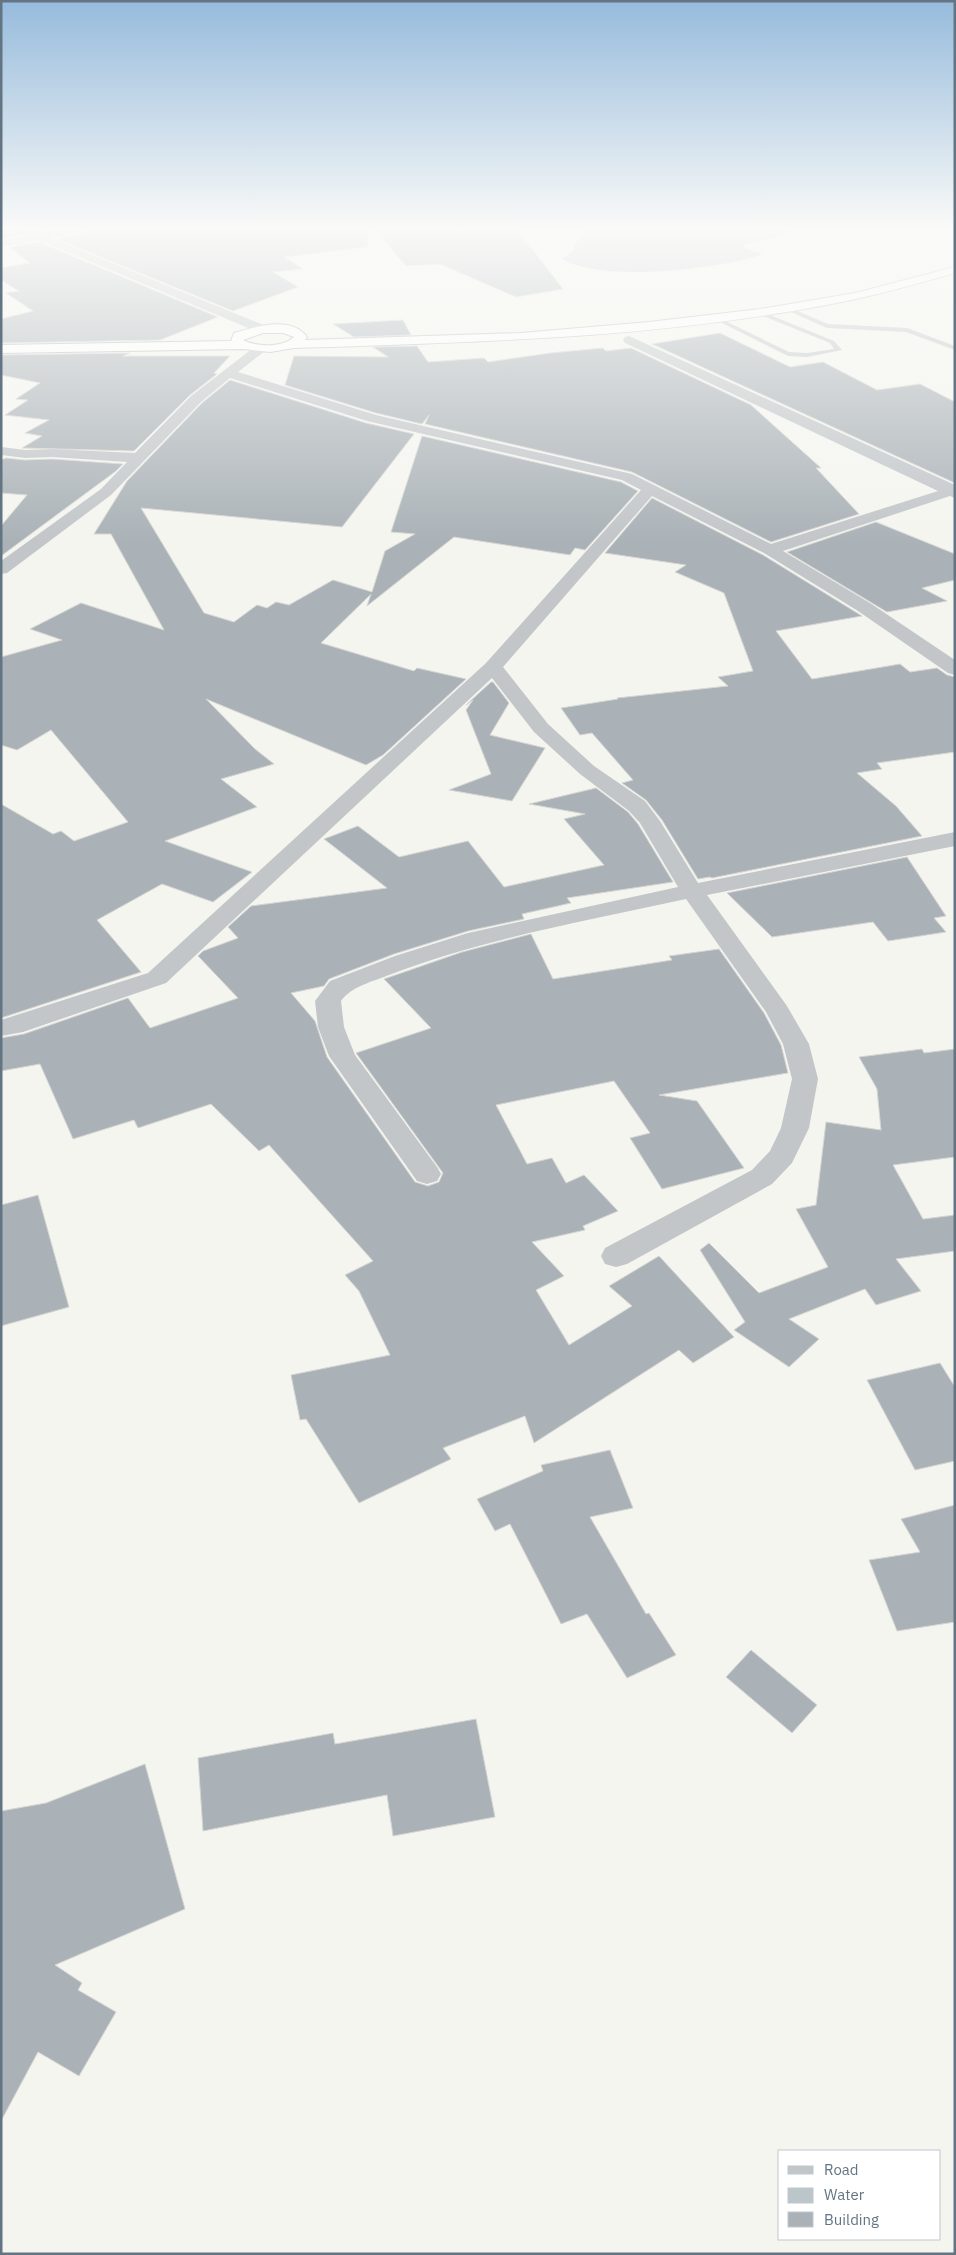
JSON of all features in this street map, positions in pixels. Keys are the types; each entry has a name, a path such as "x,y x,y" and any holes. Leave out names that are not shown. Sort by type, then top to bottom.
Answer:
{"highway":[{"path":"1,349 243,339 254,333"},
{"path":"289,333 295,338 521,337 560,333"},
{"path":"1,339 243,339 261,348 295,338 405,333"}],"street":[{"path":"629,340 953,492"},
{"path":"1,568 106,492 196,399 261,348"},
{"path":"230,374 372,418 627,477 649,490 770,550 864,607 955,669"},
{"path":"1,451 25,454 52,453 139,458"},
{"path":"1,1028 14,1026 157,978 493,667 649,490"},
{"path":"770,550 953,492"},
{"path":"493,667 541,728 587,770 637,806 649,821 692,891 778,1011 796,1044 805,1079 795,1128 782,1156 762,1177 616,1256"},
{"path":"427,1174 342,1056 331,1027 328,1001 339,986 404,961 476,938 692,891 955,839"}],"lane":[{"path":"746,333 788,354 821,353 839,350 832,342 811,333"},
{"path":"916,333 955,348"}],"building":[{"path":"1,333 177,333 160,340 1,343"},
{"path":"348,333 410,333 411,335 354,337"},
{"path":"720,333 790,367 823,362 877,390 920,384 955,402 955,483 652,344"},
{"path":"417,346 428,362 484,358 488,362 550,353 603,348 606,351 631,348 751,405 821,468 816,468 859,514 771,542 632,472 425,424 429,415 422,424 376,413 285,385 294,356 388,357 373,347"},
{"path":"130,353 123,356 230,356 214,373 217,374 190,395 134,451 22,448 42,436 25,433 49,420 5,415 28,400 16,399 40,383 1,375 1,355"},
{"path":"230,380 366,423 414,434 342,527 141,508 204,613 234,622 257,605 267,608 276,602 289,605 333,580 372,592 385,551 415,534 391,532 422,436 621,482 638,491 585,550 575,548 570,555 454,537 367,606 371,594 321,643 414,671 417,668 466,679 383,755 366,765 206,699 255,749 274,764 221,779 257,807 165,841 252,872 213,902 162,884 97,920 141,972 1,1018 1,804 53,834 61,831 74,841 128,822 51,730 17,750 1,745 1,657 62,640 30,629 81,603 164,630 111,534 94,534 127,481 202,403"},
{"path":"6,458 123,464 1,556 1,526 27,495 1,493 1,460"},
{"path":"652,498 763,555 862,616 776,631 812,679 900,664 910,672 937,668 947,675 955,677 955,752 877,763 882,769 857,773 896,806 922,836 712,878 698,879 662,820 646,800 622,783 633,780 592,733 580,735 561,708 617,698 728,686 718,677 753,671 724,593 675,572 686,565 605,553"},
{"path":"876,522 955,554 955,580 922,588 947,601 887,612 787,552"},
{"path":"493,682 509,703 490,735 545,748 512,801 449,790 491,774 466,710 473,700 466,705"},
{"path":"596,788 628,812 638,824 673,882 567,898 571,903 522,914 524,919 468,931 394,954 329,979 324,986 291,993 315,1021 327,1057 415,1182 428,1186 439,1182 443,1173 356,1053 431,1028 384,979 462,952 531,934 553,979 672,960 669,956 719,949 764,1013 781,1045 788,1073 659,1095 697,1101 744,1168 662,1189 630,1138 650,1133 614,1081 496,1105 527,1164 552,1158 566,1183 584,1175 618,1211 583,1226 585,1230 532,1242 564,1276 536,1290 569,1345 632,1306 609,1286 659,1256 734,1337 693,1363 679,1350 534,1443 525,1416 443,1448 451,1459 359,1503 306,1419 300,1420 291,1375 390,1355 359,1291 345,1275 373,1261 269,1145 259,1151 211,1104 138,1128 134,1120 73,1139 40,1064 1,1071 1,1038 24,1034 128,998 150,1028 238,998 198,956 203,951 238,938 228,927 251,906 387,888 324,839 358,826 399,857 468,841 504,887 604,865 564,819 585,814 529,804"},
{"path":"907,857 946,916 934,918 946,932 888,941 873,922 772,937 727,893"},
{"path":"922,1049 924,1053 955,1049 955,1157 893,1165 923,1219 955,1215 955,1251 896,1259 921,1291 876,1305 865,1289 789,1319 819,1339 789,1367 734,1330 745,1322 700,1250 709,1243 759,1293 828,1267 796,1209 816,1205 826,1122 881,1130 877,1089 859,1057"},
{"path":"38,1195 69,1307 1,1326 1,1205"},
{"path":"940,1363 955,1387 955,1461 915,1470 867,1380"},
{"path":"610,1450 633,1508 590,1517 646,1614 649,1613 676,1655 627,1678 587,1614 561,1624 510,1524 495,1531 477,1499 543,1471 541,1465"},
{"path":"955,1505 955,1622 897,1631 869,1560 920,1552 901,1519"},
{"path":"751,1650 817,1705 792,1733 726,1677"},
{"path":"476,1719 495,1817 393,1836 387,1795 203,1831 198,1758 333,1733 335,1744"},
{"path":"145,1764 185,1909 55,1965 82,1983 78,1990 116,2012 79,2076 38,2052 1,2121 1,1811 46,1803"}]}
